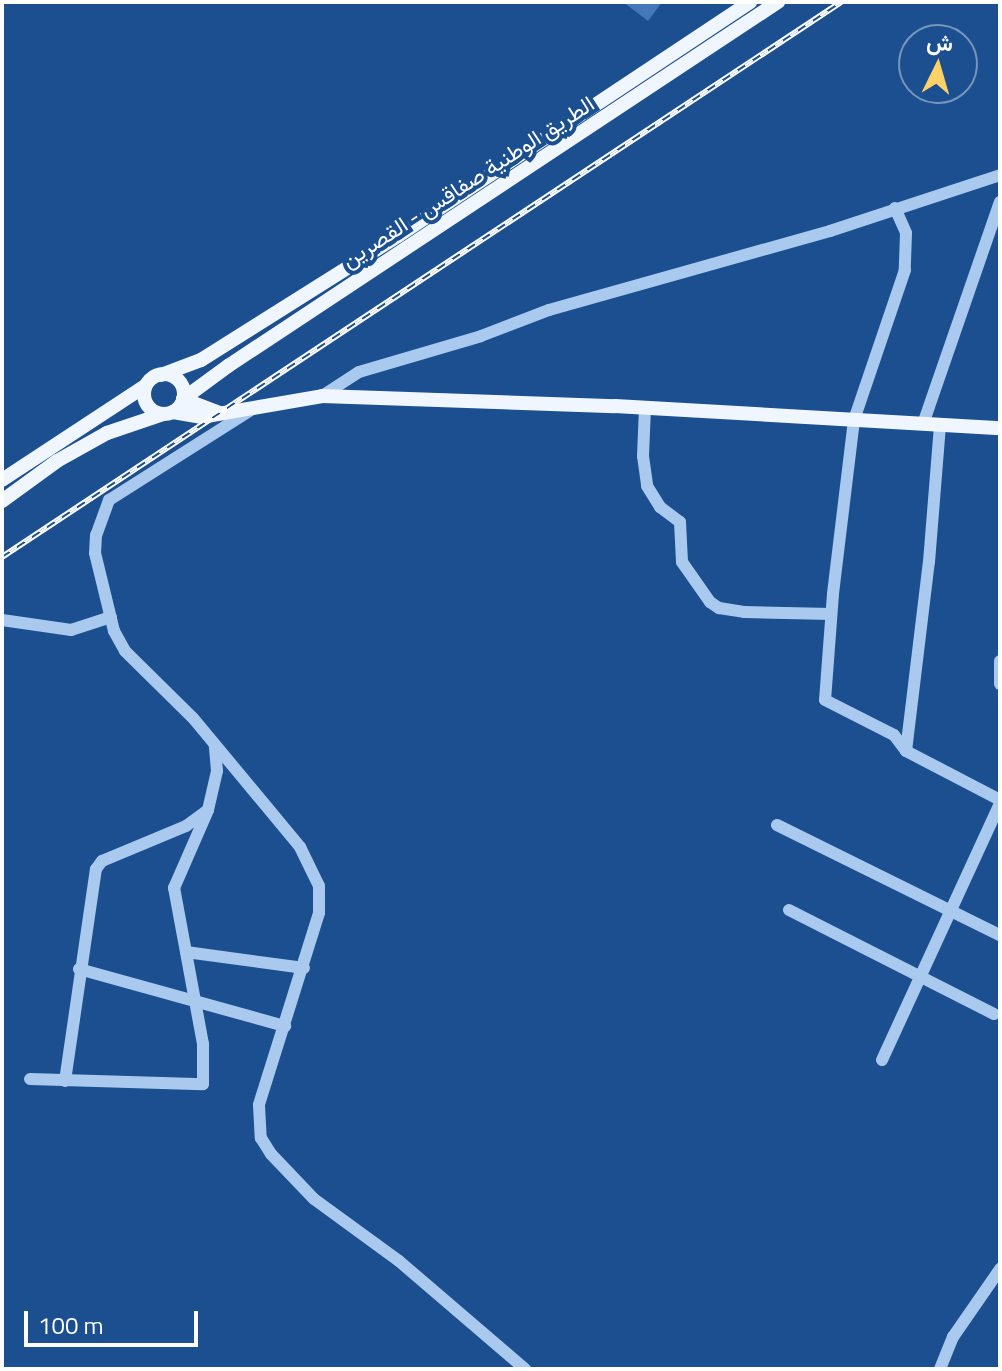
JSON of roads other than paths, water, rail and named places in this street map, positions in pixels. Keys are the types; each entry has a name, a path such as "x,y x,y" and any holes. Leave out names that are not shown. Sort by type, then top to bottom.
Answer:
{"main road":[{"name":"الطريق الوطنية صفاقس - القصرين","path":"183,399 694,50 750,2"},
{"name":"الطريق الوطنية صفاقس - القصرين","path":"161,375 201,360 694,50 778,2"},
{"path":"323,283 334,296"},
{"path":"2,480 161,375 178,381 183,399"},
{"path":"145,386 146,405 168,413 201,417 322,396 645,408 1000,428"},
{"path":"2,501 57,461 107,433 168,413 183,399"},
{"path":"183,399 221,413"}],"street":[{"path":"322,396 359,372 481,336 549,310 759,252 1000,175"},
{"path":"923,424 1000,202"},
{"path":"882,1060 1000,802 906,751 894,735 825,700 831,614 854,420 905,270 906,233 895,208"},
{"path":"645,408 643,456 647,486 660,507 680,522 682,562 710,602 719,608 744,612 831,614"},
{"path":"253,409 109,500 96,535 95,553 111,617 125,651 214,744 300,847 315,873 321,903 304,968 265,1078 258,1114 261,1138 271,1154 314,1199 399,1261 525,1369"},
{"path":"906,751 929,562 940,425"},
{"path":"2,620 71,630 111,617"},
{"path":"1000,661 1000,684"},
{"path":"30,1079 199,1087 205,1069 174,881 195,845 208,810 217,771 214,744"},
{"path":"65,1081 96,869 102,861 186,826 208,810"},
{"path":"777,825 1000,935"},
{"path":"789,910 994,1014"},
{"path":"186,952 304,968"},
{"path":"79,969 285,1026"},
{"path":"940,1369 953,1337 1000,1269"}],"railway":[{"path":"2,557 841,2"}]}
